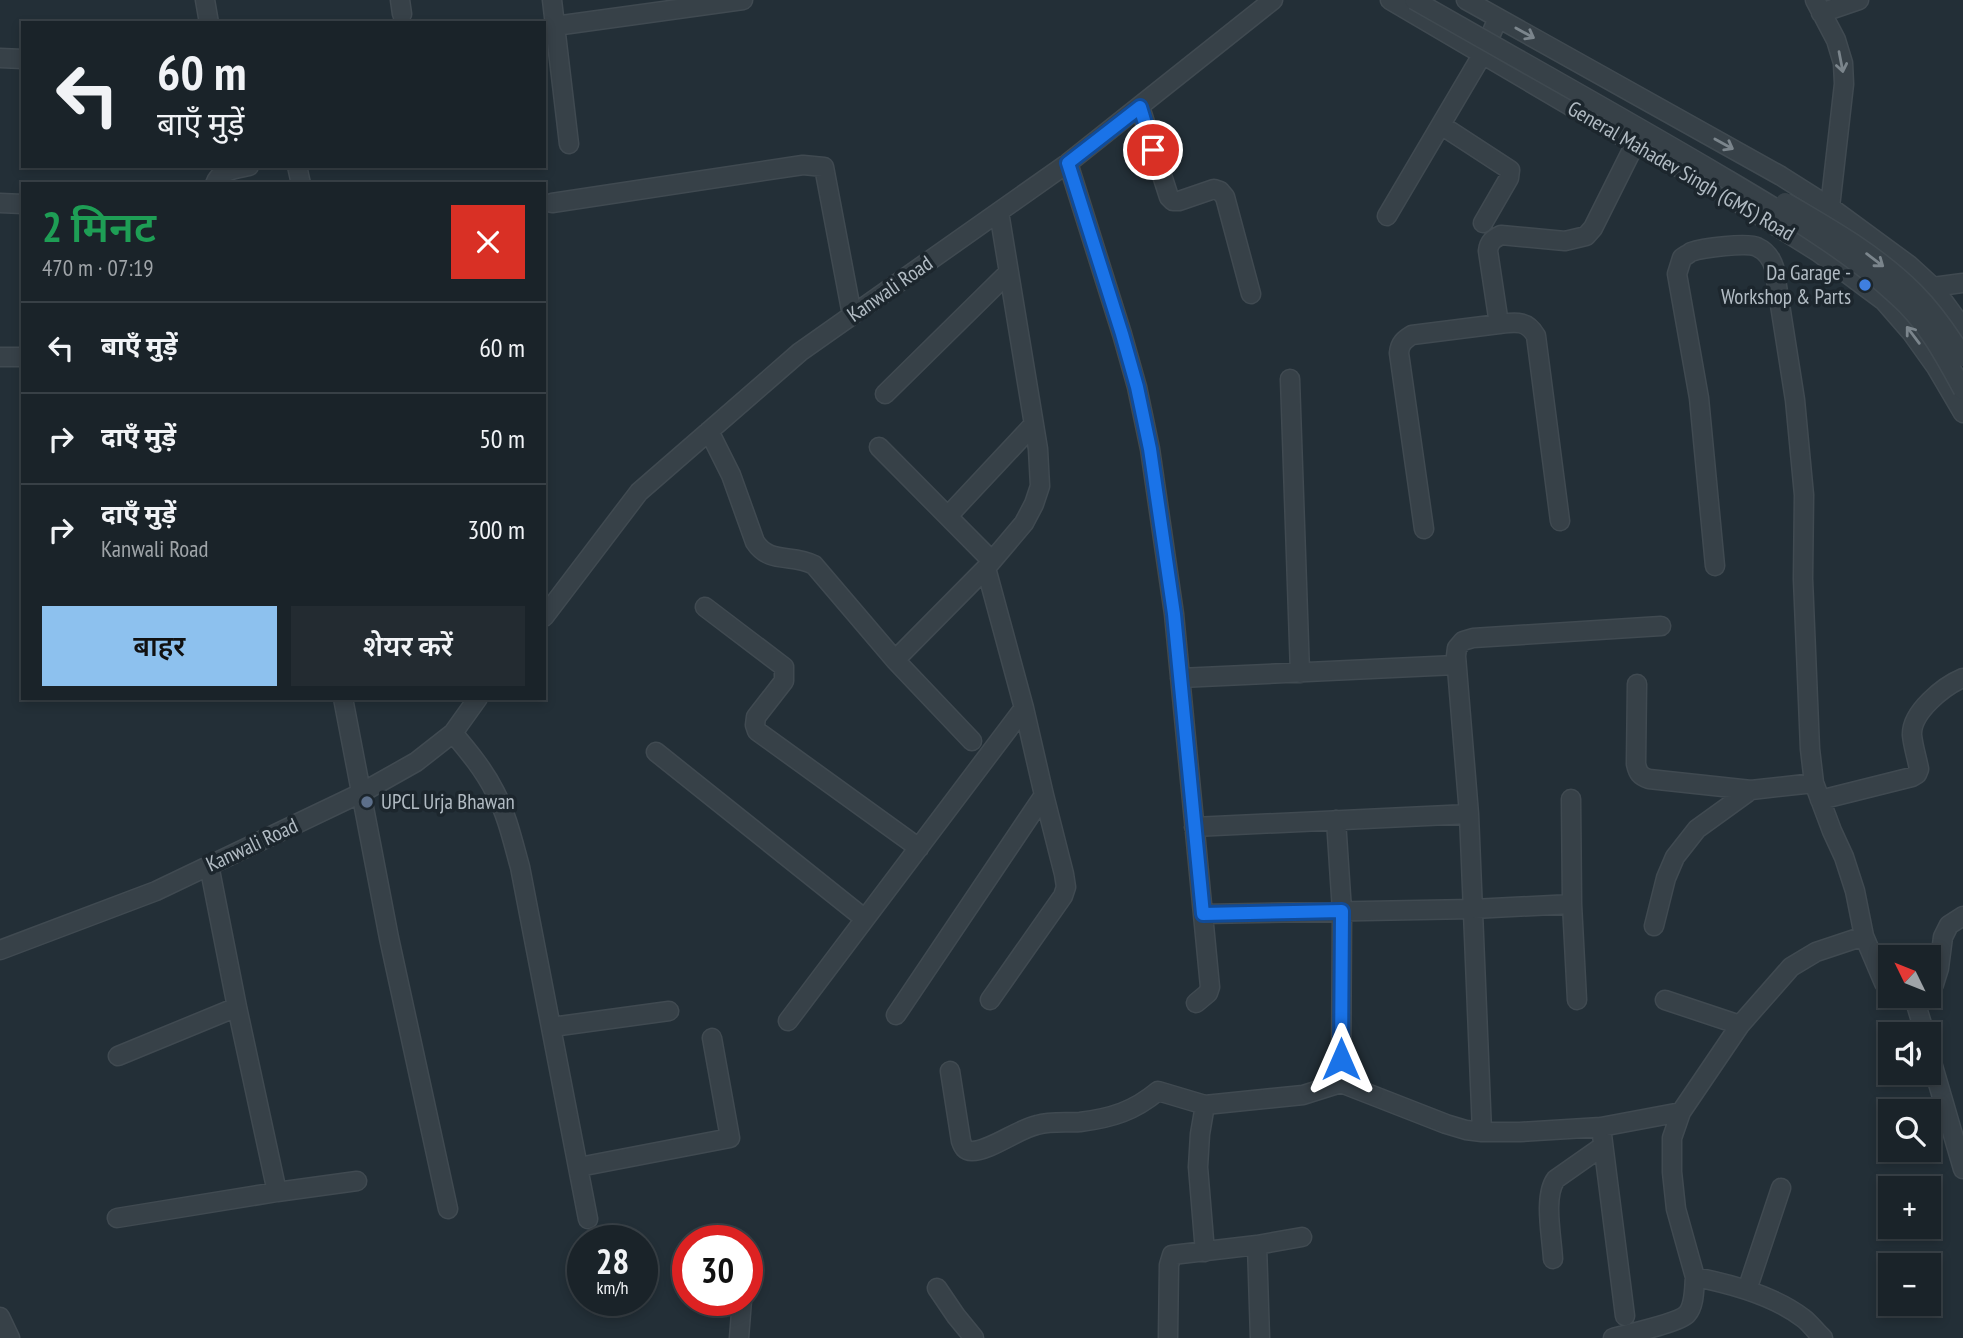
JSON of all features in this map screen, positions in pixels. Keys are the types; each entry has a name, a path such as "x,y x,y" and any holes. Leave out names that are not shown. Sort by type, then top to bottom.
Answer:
{"street":[{"path":"205,0 209,21"},
{"path":"552,0 569,144"},
{"path":"555,26 743,0"},
{"name":"Kanwali Road","path":"546,614 639,492 800,352 1068,163 1273,0"},
{"name":"General Mahadev Singh (GMS) Road","path":"1390,0 1635,144 1697,177 1818,252 1884,300 1912,332 1963,413"},
{"path":"1414,0 1654,136 1836,250 1897,296 1923,323 1963,390"},
{"path":"1437,0 1820,222 1874,258 1915,292 1947,331 1963,356"},
{"name":"General Mahadev Singh (GMS) Road","path":"1465,0 1781,176 1830,207 1909,265 1933,287 1963,328"},
{"path":"1830,207 1844,84 1843,63 1836,40 1818,6 1859,0"},
{"path":"1387,216 1482,55 1498,18"},
{"path":"1535,86 1540,66 1558,51"},
{"path":"0,58 21,59"},
{"path":"1140,107 1169,197 1173,201 1179,201 1214,189 1225,197 1251,294"},
{"path":"1441,125 1510,170 1509,178 1483,223"},
{"path":"1499,324 1488,251 1493,239 1501,235 1565,241 1586,236 1594,228 1635,144"},
{"path":"1068,163 1137,387 1150,449 1174,614 1210,987 1208,993 1196,1003"},
{"path":"552,203 803,164 824,167 852,315"},
{"path":"216,182 219,175 242,168"},
{"path":"0,203 21,204"},
{"path":"895,660 989,564 1024,523 1040,486 1040,460 999,212"},
{"path":"1715,566 1699,398 1677,274 1682,258 1690,252 1745,244 1755,246 1771,258 1796,400 1804,495 1803,592 1810,749 1817,792 1844,857 1855,891 1864,936 1878,969"},
{"path":"885,394 1009,272"},
{"path":"1933,287 1963,284"},
{"path":"1424,529 1400,346 1412,335 1499,324 1525,323 1536,336 1560,521"},
{"path":"0,357 21,358"},
{"path":"1290,379 1300,673"},
{"path":"948,516 1034,424"},
{"path":"709,431 731,475 755,542 760,549 768,555 797,559 814,565 895,660 972,741"},
{"path":"879,447 948,516 989,564 1064,874 1066,887 1063,896 990,1000"},
{"path":"705,607 784,667 784,681 756,717 757,731 919,848"},
{"path":"1482,1132 1469,814 1456,665 1457,648 1462,641 1473,638 1661,626"},
{"path":"1180,678 1456,665"},
{"path":"1637,684 1636,764 1637,772 1642,777 1751,790 1817,792 1917,774 1919,769 1912,734 1917,716 1954,682 1963,678"},
{"path":"343,700 389,938 448,1209"},
{"name":"Kanwali Road","path":"0,950 156,891 361,793 415,762 453,733 477,700"},
{"path":"788,1021 1024,708"},
{"path":"453,733 477,761 496,794 510,831 520,867 588,1219"},
{"path":"656,752 865,919"},
{"path":"1654,926 1666,878 1675,857 1697,829 1751,790"},
{"path":"896,1015 1044,795"},
{"path":"1571,799 1577,1000"},
{"path":"1194,827 1469,814"},
{"path":"1336,820 1342,911 1341,1083"},
{"path":"209,864 277,1192"},
{"path":"1203,914 1473,909 1573,904"},
{"path":"1941,952 1943,937 1949,925 1963,916"},
{"path":"1613,1338 1677,1319 1687,1314 1693,1301 1695,1276 1675,1209 1672,1172 1672,1138 1681,1112 1740,1024 1791,967 1816,953 1864,936"},
{"path":"1665,1000 1740,1024"},
{"path":"118,1056 237,1007"},
{"path":"552,1027 669,1011"},
{"path":"579,1167 730,1138 712,1038"},
{"path":"950,1071 961,1141 968,1151 988,1146 1035,1125 1080,1121 1125,1112 1158,1091 1205,1104 1303,1095 1341,1083 1446,1124 1482,1132 1601,1126 1681,1112"},
{"path":"1938,1085 1963,1169"},
{"path":"1205,1104 1198,1167 1205,1252"},
{"path":"1601,1126 1625,1316"},
{"path":"1553,1259 1549,1198 1551,1186 1556,1179 1603,1146"},
{"path":"117,1218 357,1181"},
{"path":"1747,1290 1781,1188"},
{"path":"1168,1338 1172,1255 1302,1237"},
{"path":"1257,1245 1260,1338"},
{"path":"1695,1276 1747,1290 1778,1304 1804,1318 1823,1338"},
{"path":"937,1288 974,1338"},
{"path":"739,1338 741,1316"},
{"path":"0,1317 10,1338"}],"place":[{"name":"Da Garage - Workshop & Parts","path":"1865,285"},
{"name":"UPCL Urja Bhawan","path":"367,802"}],"route":[{"path":"1153,150 1140,107 1068,163 1122,334 1150,449 1174,614 1203,914 1342,911 1341,1059"}]}
